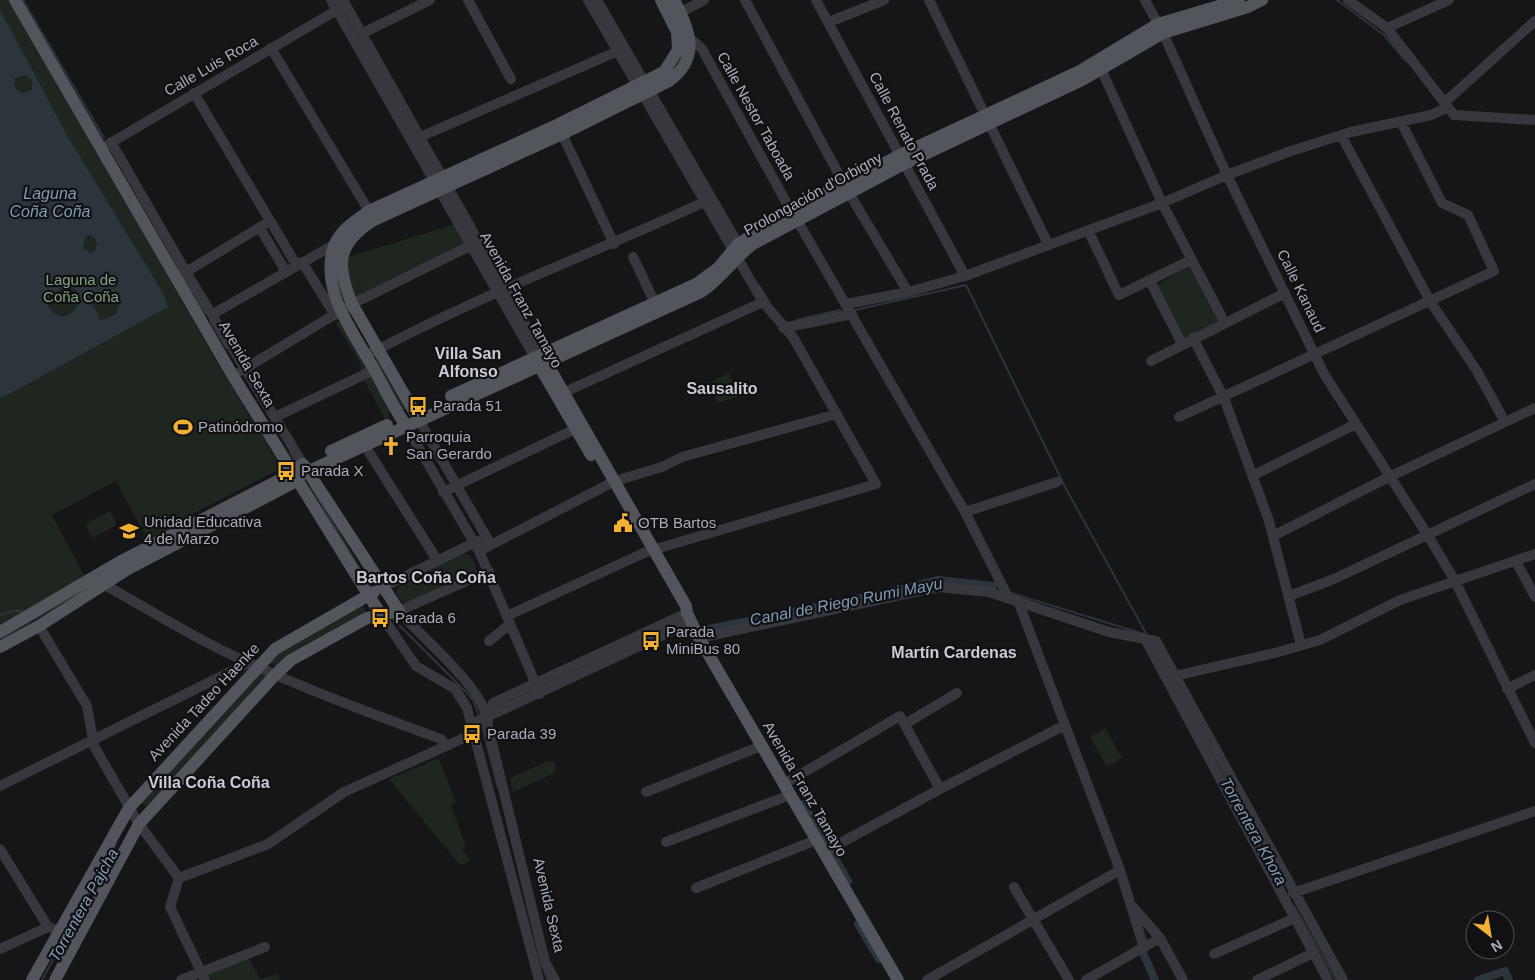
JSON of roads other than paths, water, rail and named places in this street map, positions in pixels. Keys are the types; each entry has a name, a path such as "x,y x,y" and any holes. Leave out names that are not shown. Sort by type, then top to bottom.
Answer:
{"main road":[{"name":"Avenida Sexta","path":"16,0 106,145 240,372 391,614"},
{"path":"404,422 366,356 338,313 330,264 335,244 342,232 368,211 562,134 644,88 664,72 678,50 677,32 661,0"},
{"path":"417,416 352,304 344,284 342,257 349,239 374,220 440,183 559,124 644,88 669,81 680,73 687,61 691,40 681,12 674,0"},
{"name":"Prolongación d'Orbigny","path":"100,580 128,568 301,471 704,280 738,251 794,216 846,188 1161,29 1239,0"},
{"name":"Prolongación d'Orbigny","path":"986,119 1082,80 1161,29 1248,7 1262,0"},
{"name":"Prolongación d'Orbigny","path":"540,359 701,292 719,278 738,251"},
{"name":"Avenida Franz Tamayo","path":"540,359 565,392 681,609 689,617 699,638 898,980"},
{"name":"Avenida Franz Tamayo","path":"540,359 575,429 612,483"},
{"path":"0,648 39,626 100,580"},
{"path":"0,632 100,580"},
{"name":"Avenida Sexta","path":"375,591 391,614"},
{"name":"Avenida Tadeo Haenke","path":"32,980 54,929 129,808 253,664 275,649 375,591"},
{"path":"55,980 139,824 276,674 291,660 367,618 391,614"}],"street":[{"name":"Avenida Franz Tamayo","path":"331,0 476,243 540,359"},
{"name":"Avenida Franz Tamayo","path":"343,0 420,137 440,183"},
{"path":"362,33 430,0"},
{"path":"468,0 511,79"},
{"path":"489,641 508,620 650,551 876,484 793,337 763,302 738,251 644,88 618,51 588,0"},
{"path":"597,0 704,202 738,251"},
{"path":"681,12 704,0"},
{"path":"745,0 846,188 908,292"},
{"name":"Calle Renato Prada","path":"816,0 964,276"},
{"path":"829,22 884,0"},
{"path":"929,0 1048,244"},
{"name":"Calle Kanaud","path":"1146,0 1227,175 1315,356 1455,581 1535,743"},
{"path":"1348,0 1387,28 1454,114 1535,120"},
{"path":"1387,28 1449,0"},
{"name":"Calle Luis Roca","path":"106,145 337,10"},
{"path":"846,304 908,292 964,276 1162,203 1227,175 1341,135 1431,115 1446,105 1535,21"},
{"name":"Calle Nestor Taboada","path":"691,40 702,50 841,300 852,314 1013,600 1065,725 1120,870 1144,948"},
{"path":"271,48 368,211"},
{"path":"420,137 618,51"},
{"path":"1100,69 1162,203 1225,323"},
{"path":"194,93 270,221 338,313"},
{"path":"1179,417 1315,356 1494,271 1468,215 1442,203 1401,122"},
{"path":"562,134 614,244"},
{"path":"1341,135 1430,301 1477,370 1506,422"},
{"path":"366,356 502,291 614,244 704,202"},
{"path":"181,274 270,221"},
{"path":"260,228 286,272"},
{"path":"1088,230 1119,295 1191,260"},
{"path":"240,372 352,304 476,243"},
{"path":"213,314 335,244"},
{"path":"633,257 655,303"},
{"name":"Avenida Sexta","path":"181,274 213,314 240,372 275,417 301,471"},
{"path":"1150,280 1182,344"},
{"path":"1151,361 1193,338 1285,293"},
{"path":"565,392 763,302"},
{"path":"784,328 852,314"},
{"path":"1193,338 1224,398 1252,476 1272,536 1301,645"},
{"path":"275,417 374,370"},
{"path":"1272,536 1389,477 1535,408"},
{"name":"Avenida Tadeo Haenke","path":"375,591 437,560 476,547 612,483 662,467 682,458 837,414"},
{"path":"417,416 489,541"},
{"path":"404,422 489,572 538,689"},
{"path":"1252,476 1356,424"},
{"path":"443,492 575,429"},
{"path":"362,441 437,560"},
{"path":"965,512 1057,482"},
{"path":"1289,596 1334,579 1535,484"},
{"path":"1170,677 1320,640 1400,600 1535,554"},
{"path":"1516,561 1535,597"},
{"path":"391,614 489,572"},
{"path":"100,580 253,664 318,695 441,739 446,746"},
{"path":"699,638 938,587 989,592 1109,632 1145,639 1170,677 1343,980"},
{"name":"Avenida Sexta","path":"391,614 478,695 479,723 546,962 556,980"},
{"name":"Avenida Sexta","path":"391,614 416,666 455,689 479,723 488,726 539,980"},
{"path":"179,878 268,844 344,792 446,746 479,723 538,689 689,617"},
{"path":"39,626 87,706 92,740 129,808 179,878"},
{"path":"0,786 253,664"},
{"path":"1507,689 1535,675"},
{"path":"1170,677 1328,980"},
{"path":"905,724 957,693"},
{"path":"666,842 787,790 900,716 940,789"},
{"path":"824,852 940,789 1065,725"},
{"path":"646,792 762,746"},
{"path":"1293,893 1535,811"},
{"path":"696,888 816,840"},
{"path":"0,849 54,929 0,949"},
{"path":"927,980 1120,870"},
{"path":"179,878 170,907 203,976"},
{"path":"1014,887 1069,980"},
{"path":"1130,904 1160,938 1183,980"},
{"path":"1214,954 1294,918"},
{"path":"1086,980 1160,938"},
{"path":"181,980 203,976 265,947"},
{"path":"1257,980 1313,953"}],"water":[{"name":"Laguna Coña Coña","path":"0,10 68,137 163,293 168,307 0,399","holes":["26,75 32,80 32,90 23,93 17,90 14,84 15,78","88,235 94,237 97,244 94,252 90,253 83,248 84,240","64,287 75,289 78,304 71,314 59,316 48,306 49,297","109,295 119,303 117,311 111,317 100,320 92,304 95,300"]}],"waterway":[{"path":"23,0 104,138"},
{"path":"337,0 345,13"},
{"path":"1337,0 1384,35 1406,61"},
{"path":"185,280 205,314"},
{"path":"759,285 770,303"},
{"path":"855,310 966,285 1065,487 1147,635"},
{"path":"797,320 840,310"},
{"path":"210,321 226,348"},
{"path":"290,452 297,463"},
{"path":"311,487 367,581"},
{"name":"Canal de Riego Rumi Mayu","path":"702,636 699,631 886,593 938,580 993,586"},
{"name":"Torrentera Khora","path":"1011,593 1144,634"},
{"name":"Torrentera Pajcha","path":"0,615 21,611"},
{"path":"393,619 466,692 474,702 479,716"},
{"path":"481,722 498,788"},
{"path":"803,804 848,881"},
{"name":"Torrentera Pajcha","path":"42,980 116,844"},
{"name":"Torrentera Khora","path":"1294,906 1336,980"},
{"path":"858,924 879,959"},
{"name":"Canal de Riego Rumi Mayu","path":"1143,953 1155,980"},
{"path":"542,966 548,980"},
{"path":"1478,980 1505,971 1509,980"}],"place":[{"name":"Parada 51","path":"418,406"},
{"name":"Patinódromo","path":"183,427"},
{"name":"Parroquia San Gerardo","path":"391,446"},
{"name":"Parada X","path":"286,471"},
{"name":"OTB Bartos","path":"623,523"},
{"name":"Unidad Educativa 4 de Marzo","path":"129,531"},
{"name":"Parada 6","path":"380,618"},
{"name":"Parada MiniBus 80","path":"651,641"},
{"name":"Parada 39","path":"472,734"}],"district":[{"name":"Villa San Alfonso","path":"468,362"},
{"name":"Sausalito","path":"722,388"},
{"name":"Bartos Coña Coña","path":"426,577"},
{"name":"Martín Cardenas","path":"954,652"},
{"name":"Villa Coña Coña","path":"209,782"}],"park label":[{"name":"Laguna de Coña Coña","path":"81,288"}]}
